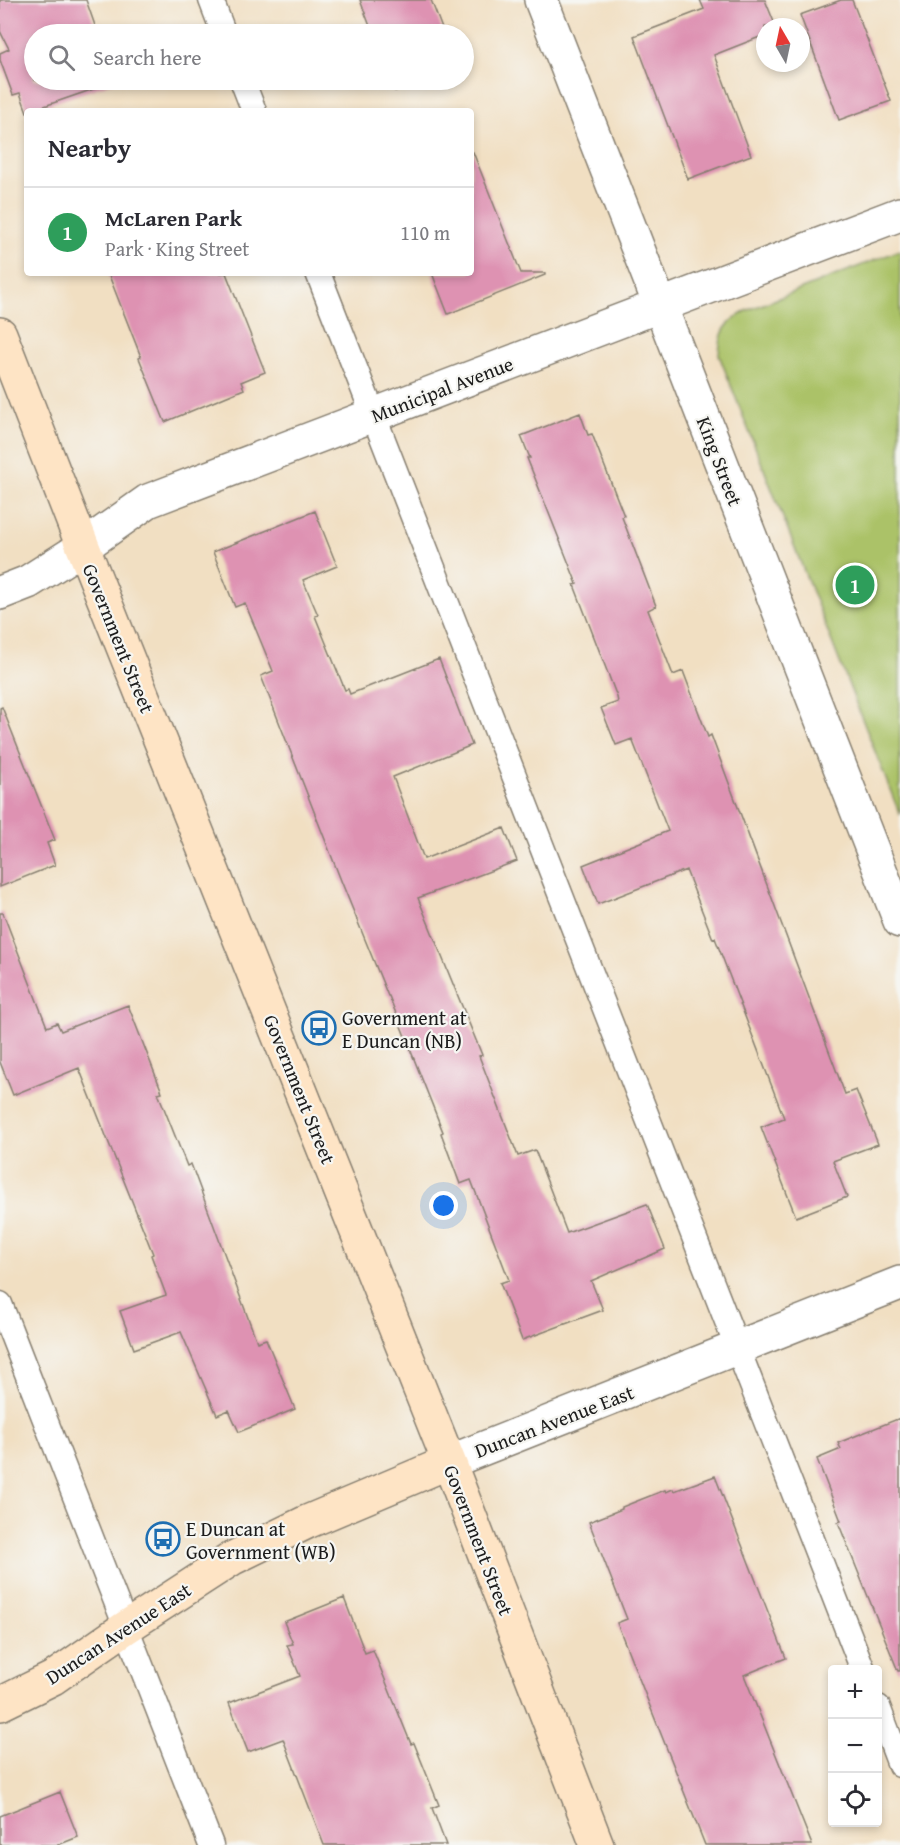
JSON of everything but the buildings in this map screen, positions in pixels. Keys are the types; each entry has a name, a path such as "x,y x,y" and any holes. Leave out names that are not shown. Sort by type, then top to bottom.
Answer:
{"street":[{"name":"King Street","path":"548,2 660,306 900,921"},
{"name":"Municipal Avenue","path":"0,593 28,582 83,548 148,501 900,214"},
{"name":"Government Street","path":"0,334 83,548 449,1462 597,1845"},
{"name":"Duncan Avenue East","path":"0,1704 53,1678 233,1558 307,1522 449,1462 900,1283"}],"lane":[{"path":"211,0 220,24"},
{"path":"246,90 253,108"},
{"path":"319,276 861,1665"},
{"path":"0,1304 211,1845"},
{"path":"882,1718 900,1765"}],"green space":[{"path":"900,250 900,815 719,355 725,328 746,311"}],"place":[{"name":"McLaren Park","path":"855,585"},
{"name":"Government at E Duncan (NB)","path":"319,1028"},
{"name":"E Duncan at Government (WB)","path":"163,1539"}]}
